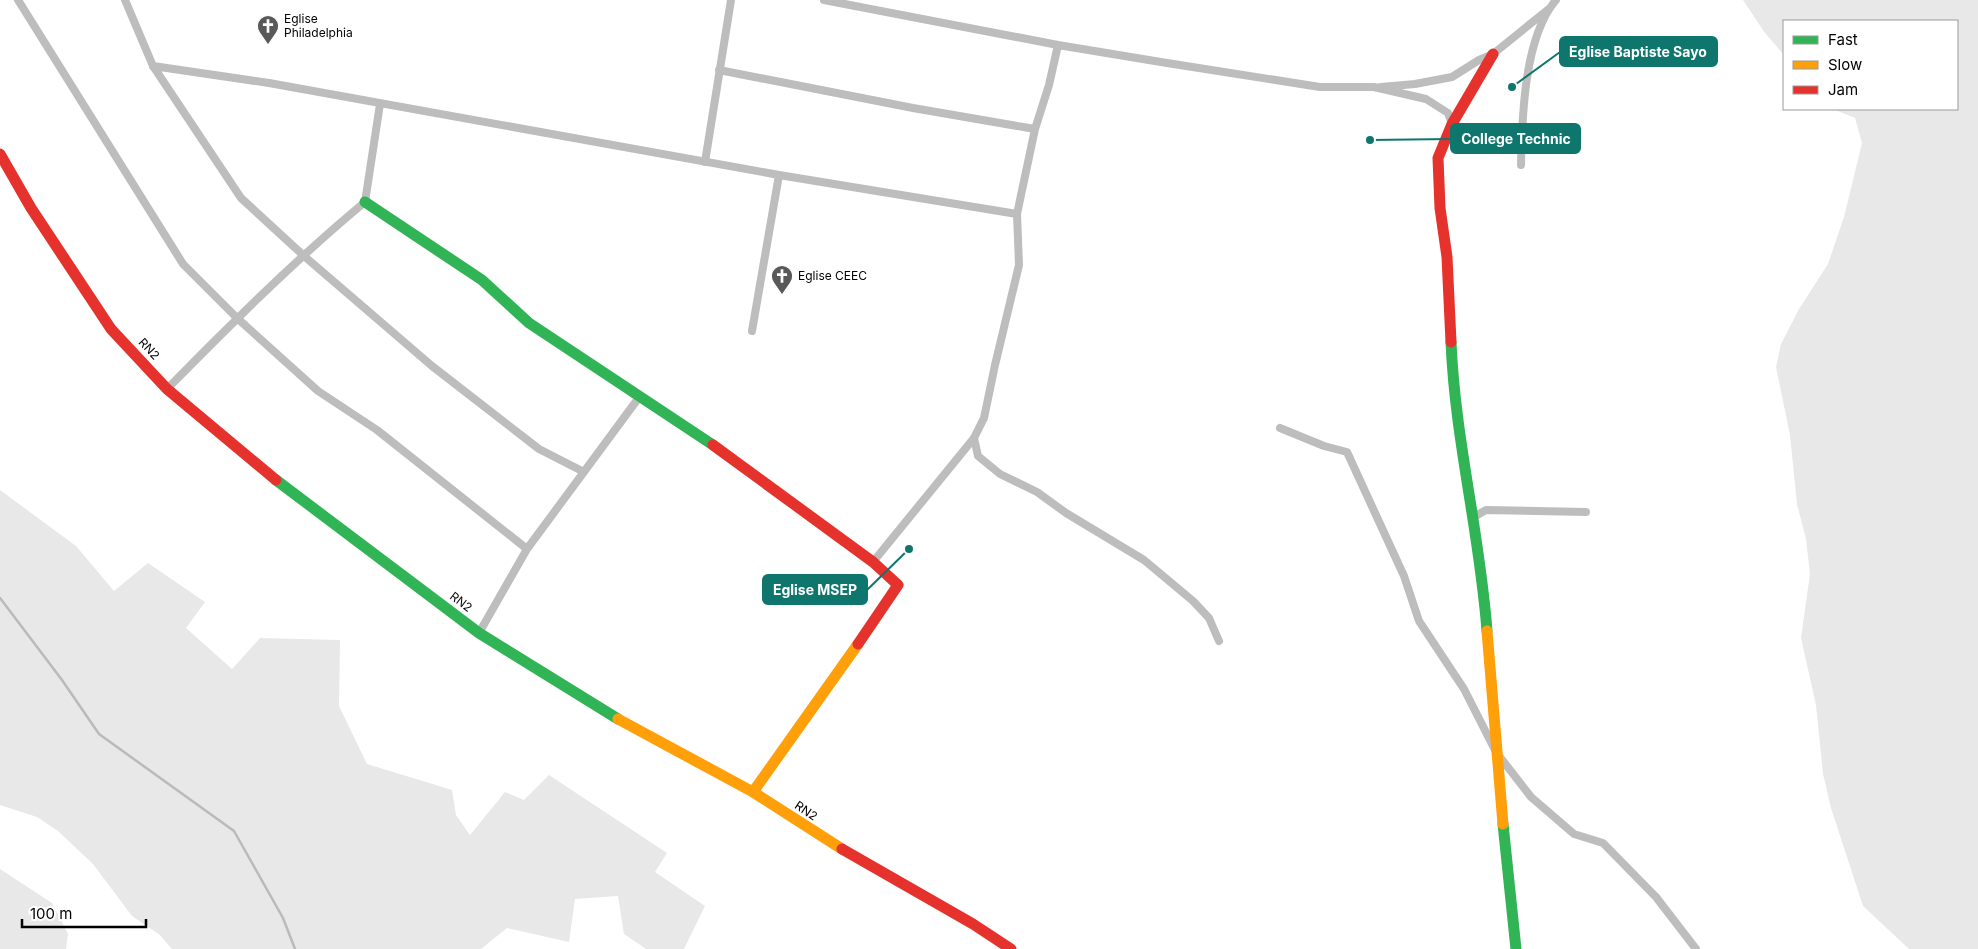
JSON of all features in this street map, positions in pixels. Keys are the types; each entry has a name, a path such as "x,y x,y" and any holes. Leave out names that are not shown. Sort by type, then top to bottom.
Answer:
{"street":[{"path":"18,0 183,264 237,318 318,392 377,430 527,549"},
{"path":"125,0 153,66 241,198 304,256 432,366 539,449 584,472"},
{"path":"705,162 731,0"},
{"path":"824,0 1058,45 1320,86 1374,87 1415,84 1452,77 1479,60 1493,54 1550,8"},
{"path":"1521,165 1523,105 1534,43 1550,8 1556,0"},
{"path":"873,562 974,438 984,418 1020,265 1017,214 1035,129 1050,86 1058,45"},
{"path":"1493,54 1452,124 1438,158 1440,208 1447,257 1452,378 1484,587 1496,752 1516,949"},
{"path":"153,66 269,83 779,175 1017,214"},
{"path":"719,70 913,108 1035,129"},
{"path":"1374,87 1426,99 1448,113 1452,124"},
{"path":"167,389 237,318 334,228 365,202 380,104"},
{"name":"RN2","path":"0,154 31,208 111,329 167,389 288,490 479,633 608,714 753,792 818,836 915,890 1011,949"},
{"path":"752,331 779,175"},
{"path":"365,202 482,280 529,323 703,437 873,562 898,585 753,792"},
{"path":"479,633 527,549 640,396"},
{"path":"1280,428 1324,446 1347,452 1404,576 1419,621 1464,689 1496,752 1531,796 1574,834 1603,843 1656,896 1696,949"},
{"path":"974,438 978,456 1000,474 1037,492 1066,513 1144,560 1193,601 1209,618 1219,641"},
{"path":"1472,518 1486,510 1586,512"}],"shaded area":[{"path":"1743,0 1978,0 1978,949 1909,949 1863,906 1831,808 1823,774 1816,705 1801,638 1810,574 1806,539 1797,504 1790,435 1776,367 1781,344 1799,309 1828,264 1844,217 1862,143 1855,118 1835,110 1958,110 1958,20 1783,20 1783,54 1765,33"},
{"path":"0,490 76,546 114,591 148,563 205,602 186,628 232,669 260,638 340,640 339,706 367,764 452,790 456,815 470,835 505,792 524,800 549,775 667,853 655,872 705,906 684,949 646,949 624,934 618,896 575,899 569,942 507,928 481,949 172,949 160,935 132,916 93,864 58,831 37,817 0,805"},
{"path":"0,869 52,903 68,934 66,949 0,949"}],"waterway":[{"path":"0,598 62,680 99,734 234,831 283,918 295,949"}],"traffic: fast":[{"path":"365,202 482,280 529,323 713,445"},
{"path":"1451,342 1457,415 1479,559 1487,631"},
{"path":"276,480 479,633 618,719"},
{"path":"1503,824 1516,949"}],"traffic: slow":[{"path":"1487,631 1503,824"},
{"path":"753,792 858,644"},
{"path":"618,719 753,792 842,849"}],"traffic: jam":[{"path":"1451,342 1447,257 1440,208 1438,158 1452,124 1493,54"},
{"path":"0,154 31,208 111,329 167,389 276,480"},
{"path":"713,445 873,562 898,585 858,644"},
{"path":"842,849 973,924 1011,949"}],"place":[{"name":"Eglise Philadelphia","path":"268,45"},
{"name":"Eglise Baptiste Sayo","path":"1512,87"},
{"name":"College Technic","path":"1370,140"},
{"name":"Eglise CEEC","path":"782,295"},
{"name":"Eglise MSEP","path":"909,549"}]}
